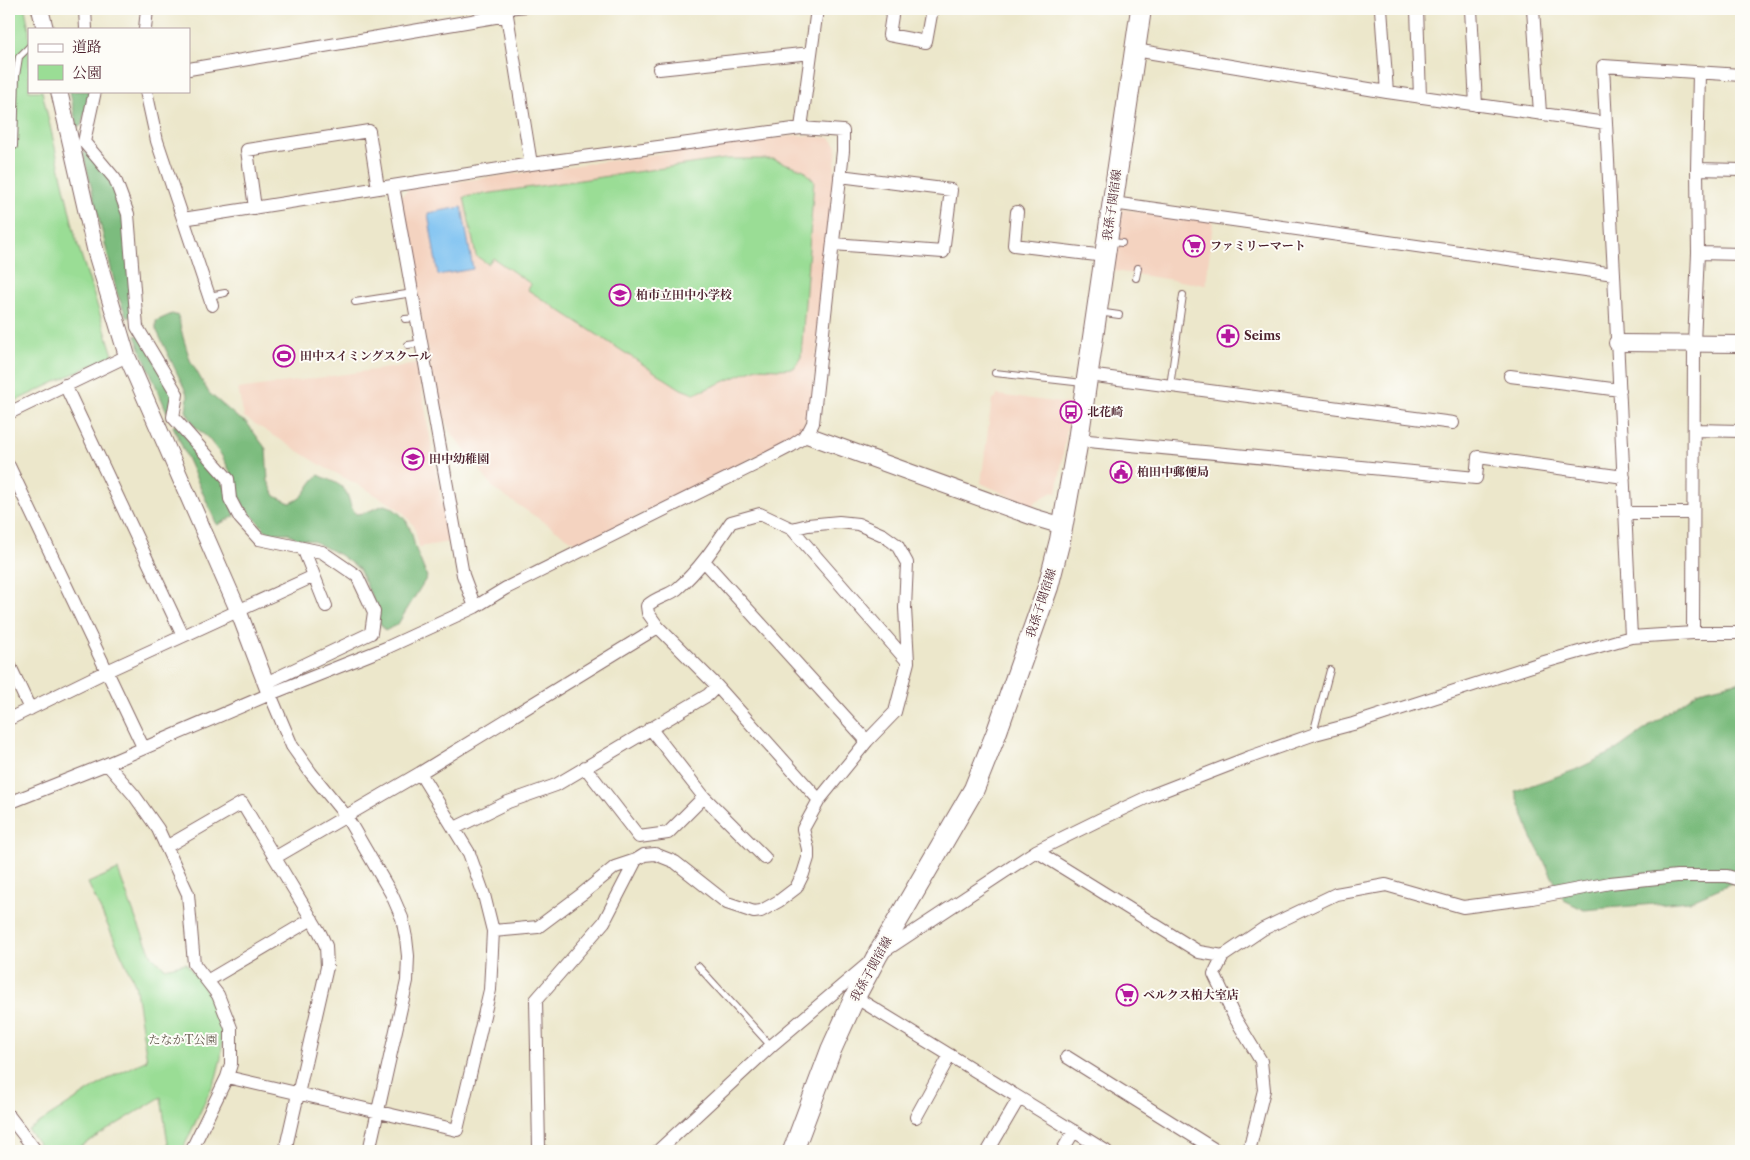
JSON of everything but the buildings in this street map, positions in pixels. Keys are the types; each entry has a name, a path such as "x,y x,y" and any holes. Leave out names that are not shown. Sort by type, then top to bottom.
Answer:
{"main road":[{"name":"我孫子関宿線","path":"793,1151 831,1050 855,997 974,788 996,734 1048,587 1062,526 1078,440 1096,312 1111,247 1113,203 1140,9"}],"street":[{"path":"40,9 45,28"},
{"path":"85,9 86,28"},
{"path":"145,28 147,9"},
{"path":"801,128 817,9"},
{"path":"893,9 889,35 926,42 932,9"},
{"path":"1381,9 1387,92"},
{"path":"1417,9 1420,97"},
{"path":"1471,9 1476,105"},
{"path":"1533,9 1540,114"},
{"path":"190,68 506,12 531,164"},
{"path":"1135,50 1387,92 1606,123"},
{"path":"659,69 811,53"},
{"path":"1631,637 1603,66 1741,76"},
{"path":"1693,633 1694,344 1698,253 1699,73"},
{"path":"59,92 78,144 96,253 127,356 238,610 282,725 296,753 310,773 346,816 392,895 402,918 408,956 407,981 369,1151"},
{"path":"78,144 95,92"},
{"path":"146,92 157,141 210,300"},
{"path":"183,219 531,164 801,128 843,131 840,176 813,423 807,435 791,446 760,462 506,588 475,607 386,648 268,688"},
{"path":"255,208 246,150 369,131 378,188"},
{"path":"78,144 115,178 128,214 138,327 177,394 173,417"},
{"path":"1697,169 1741,170"},
{"path":"833,244 943,252 951,190 840,176"},
{"path":"393,186 413,293 411,319 422,343 463,575 475,607"},
{"path":"1113,203 1614,274"},
{"path":"1017,212 1014,245 1111,247"},
{"path":"1698,253 1741,254"},
{"path":"120,333 138,327"},
{"path":"1617,343 1741,344"},
{"path":"9,412 127,356"},
{"path":"1510,376 1620,390"},
{"path":"1087,380 1170,386 1453,422"},
{"path":"65,385 183,636"},
{"path":"157,425 173,417"},
{"path":"9,803 143,747 268,688 371,633 374,612 357,576 322,552 259,539 240,518 230,499 228,479 173,417"},
{"path":"1694,430 1741,431"},
{"path":"807,435 1062,526"},
{"path":"1078,440 1476,478 1478,457 1624,477"},
{"path":"9,466 143,747"},
{"path":"1625,513 1693,513"},
{"path":"818,800 717,686 658,627 648,613 647,606 652,600 676,590 704,561 731,522 760,514 792,529 908,662"},
{"path":"493,931 538,926 615,867 636,860 644,855 655,854 675,862 726,903 754,912 761,911 779,901 796,888 804,874 808,858 803,829 818,800 868,740 895,712 908,662 905,608 907,564 897,545 883,535 858,524 839,522 808,525 792,529"},
{"path":"303,548 326,606"},
{"path":"704,561 868,740"},
{"path":"9,719 107,671 314,576"},
{"path":"276,857 420,773 658,627"},
{"path":"658,1151 771,1046 877,956 1036,852 1152,795 1315,734 1353,724 1541,663 1631,637 1693,633 1741,633"},
{"path":"9,664 30,709"},
{"path":"454,828 508,802 556,784 708,695 717,686"},
{"path":"650,728 704,797 765,858"},
{"path":"106,764 134,795 158,829 188,894 194,964 218,995 231,1028 231,1064 227,1077 191,1151"},
{"path":"585,767 638,837 668,833 704,797"},
{"path":"227,1077 456,1130 490,990 493,931 478,874 469,853 420,773"},
{"path":"166,846 242,803 276,857 326,946 327,967 285,1151"},
{"path":"1036,852 1198,952 1223,956"},
{"path":"542,1151 539,1147 536,1000 604,922 636,860"},
{"path":"1248,1151 1264,1090 1261,1061 1236,1018 1214,974 1223,956 1263,929 1336,894 1386,885 1463,907 1532,898 1610,883 1677,876 1727,876 1741,880"},
{"path":"207,981 312,919"},
{"path":"855,997 1106,1151"},
{"path":"916,1117 950,1055"},
{"path":"1067,1057 1217,1151"},
{"path":"988,1151 1019,1098"},
{"path":"9,1116 36,1151"},
{"path":"1062,1151 1074,1132"}],"lane":[{"path":"506,12 528,9"},
{"path":"14,146 18,57 28,48"},
{"path":"1136,278 1138,268"},
{"path":"210,300 225,293"},
{"path":"355,302 413,293"},
{"path":"1170,386 1183,296"},
{"path":"1096,312 1119,315"},
{"path":"408,345 422,343"},
{"path":"995,373 1087,380"},
{"path":"1315,734 1315,726 1330,670"},
{"path":"698,966 771,1046"}],"shaded area":[{"name":"柏市立田中小学校","path":"797,135 830,138 837,146 813,395 802,431 788,440 579,545 495,490 449,430 443,412 438,413 401,196 410,188"},
{"path":"1122,209 1213,221 1206,285 1114,271"},
{"path":"417,364 449,542 419,547 414,526 402,511 324,467 244,417 238,389"},
{"path":"997,395 1071,404 1057,493 1052,492 1035,502 1032,507 981,483 992,399 996,399"}],"green space":[{"path":"9,9 25,9 29,28 28,92 42,92 76,239 113,355 9,404"},
{"path":"70,92 91,92 81,126 77,127"},
{"path":"90,152 112,177 125,213 133,315 127,318 117,293 83,153"},
{"path":"725,159 773,159 804,170 814,181 801,357 794,368 757,368 694,394 681,389 528,290 531,284 493,258 488,264 476,256 464,197"},
{"path":"172,314 178,316 190,360 209,393 247,423 266,449 268,481 275,496 290,503 300,498 319,475 344,489 356,514 384,505 391,507 407,522 427,577 398,624 385,631 379,622 378,611 359,569 340,555 313,541 296,538 288,533 271,533 265,530 243,505 231,473 222,456 208,438 195,427 186,411 188,396 156,329 156,321"},
{"path":"140,335 174,395 170,411 167,412 135,336"},
{"path":"176,425 223,481 235,516 217,525 173,426"},
{"path":"1741,681 1741,879 1690,901 1584,910 1564,900 1532,838 1515,791 1575,770 1613,752 1699,691"},
{"name":"たなかT公園","path":"118,870 152,956 165,968 186,963 209,994 223,1033 221,1058 216,1078 182,1151 169,1151 161,1097 73,1151 44,1151 28,1130 111,1077 147,1060 135,984 88,883"}],"water":[{"path":"462,207 473,269 438,275 428,213"}],"place":[{"name":"ファミリーマート","path":"1194,246"},
{"name":"柏市立田中小学校","path":"620,295"},
{"name":"Seims","path":"1228,336"},
{"name":"田中スイミングスクール","path":"284,356"},
{"name":"北花崎","path":"1071,412"},
{"name":"田中幼稚園","path":"413,459"},
{"name":"柏田中郵便局","path":"1121,472"},
{"name":"ベルクス柏大室店","path":"1127,995"}]}
